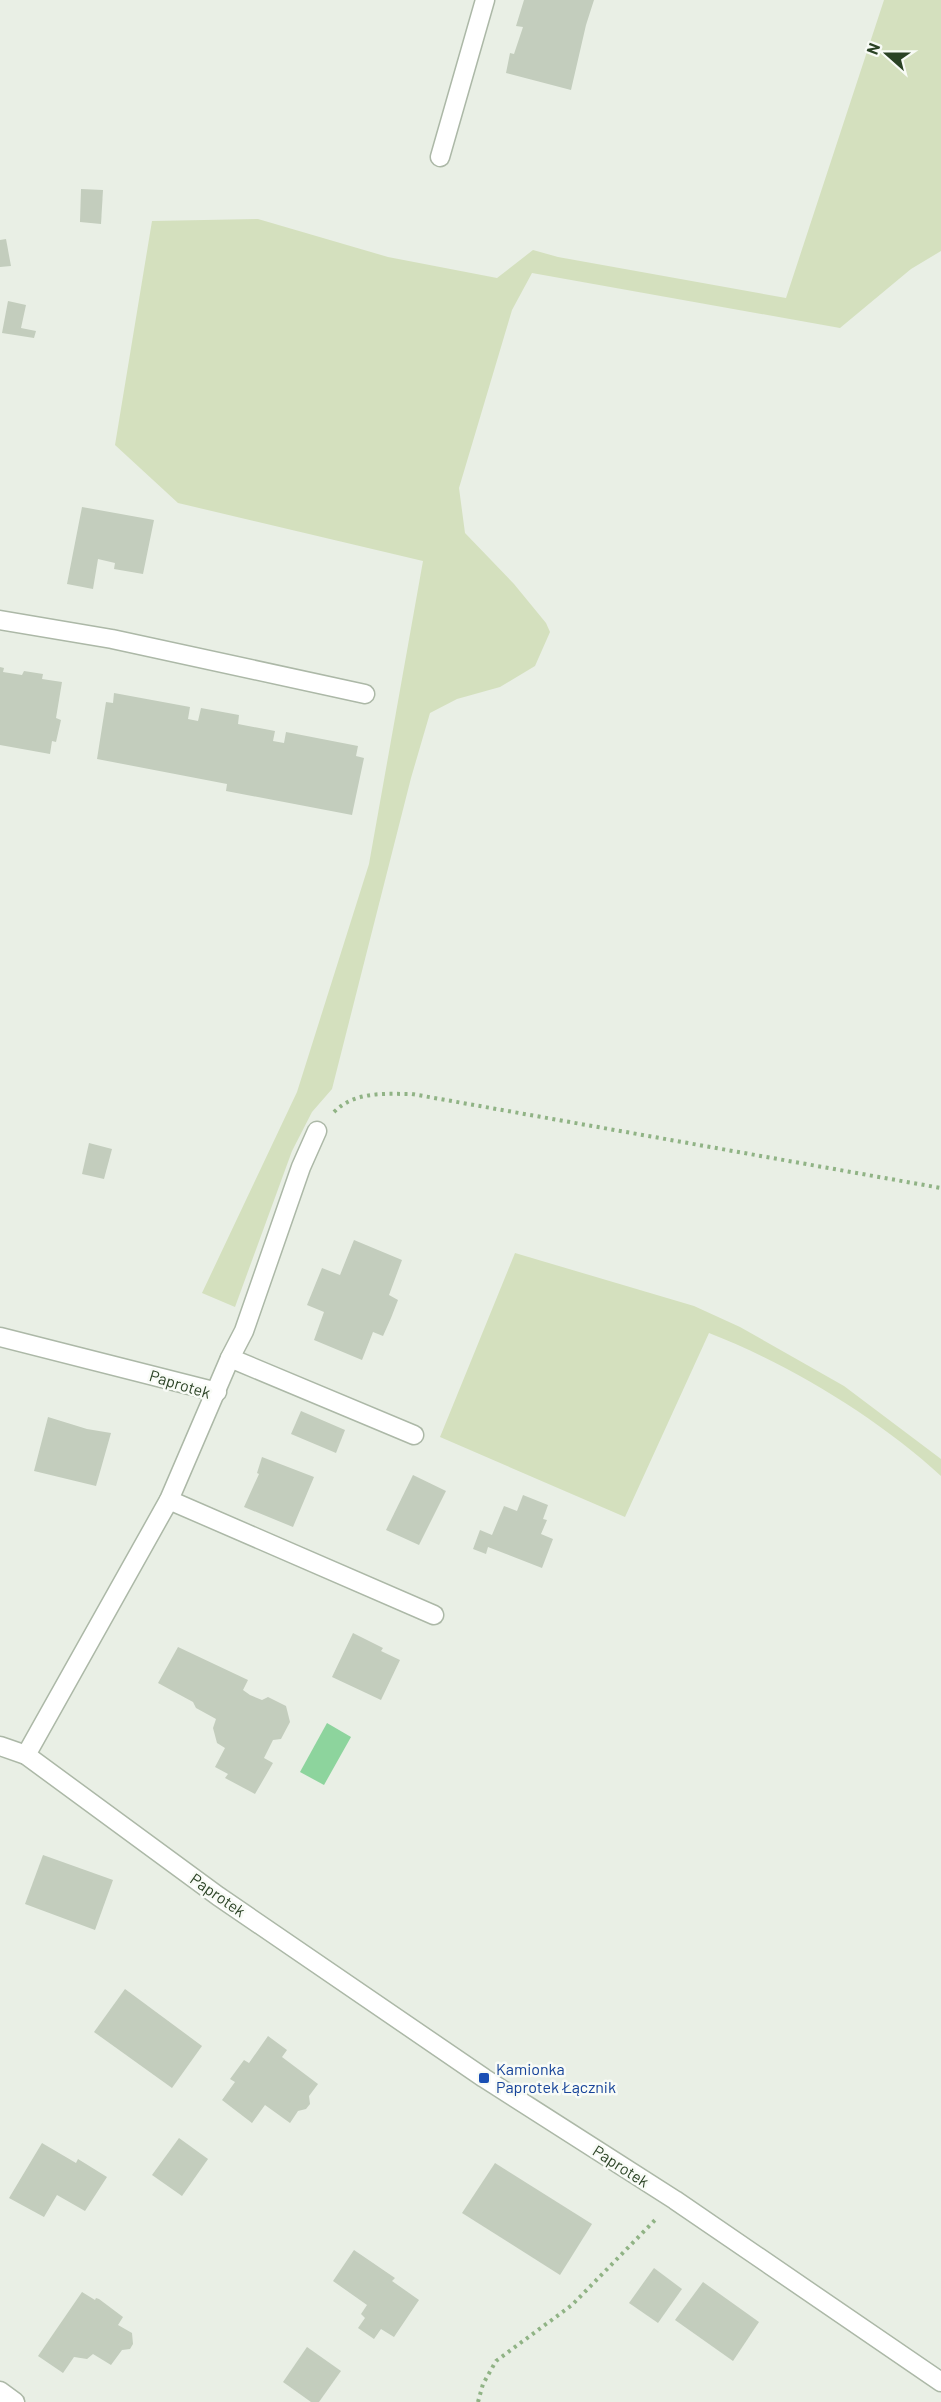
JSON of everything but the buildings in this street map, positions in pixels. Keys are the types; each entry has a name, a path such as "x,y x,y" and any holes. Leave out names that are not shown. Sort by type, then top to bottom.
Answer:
{"street":[{"path":"440,157 485,0"},
{"path":"0,620 112,639 364,694"},
{"path":"217,1392 230,1358 244,1331 301,1167 317,1131"},
{"name":"Paprotek","path":"0,1337 217,1392 169,1500 26,1755 218,1896 483,2078 675,2200 941,2382"},
{"path":"230,1358 414,1435"},
{"path":"169,1500 434,1615"},
{"path":"0,1746 26,1755"},
{"path":"0,2391 15,2402"}],"path":[{"path":"317,1131 342,1104 366,1094 412,1094 941,1188"},
{"path":"478,2402 483,2384 496,2361 572,2305 675,2200"}],"shaded area":[{"path":"884,0 941,0 941,251 911,269 840,328 532,273 512,310 459,488 465,533 514,584 546,623 550,632 535,666 500,687 457,699 430,713 411,778 332,1089 312,1112 292,1151 235,1307 202,1293 297,1092 369,864 423,561 178,503 115,445 152,221 258,219 388,257 497,278 533,250 558,257 786,298"},
{"path":"515,1253 694,1306 740,1327 844,1386 941,1459 941,1476 916,1454 861,1413 831,1394 770,1360 709,1333 625,1517 440,1437"},
{"path":"327,1723 351,1737 324,1785 300,1772"}],"place":[{"name":"Kamionka Paprotek Łącznik","path":"484,2078"}]}
